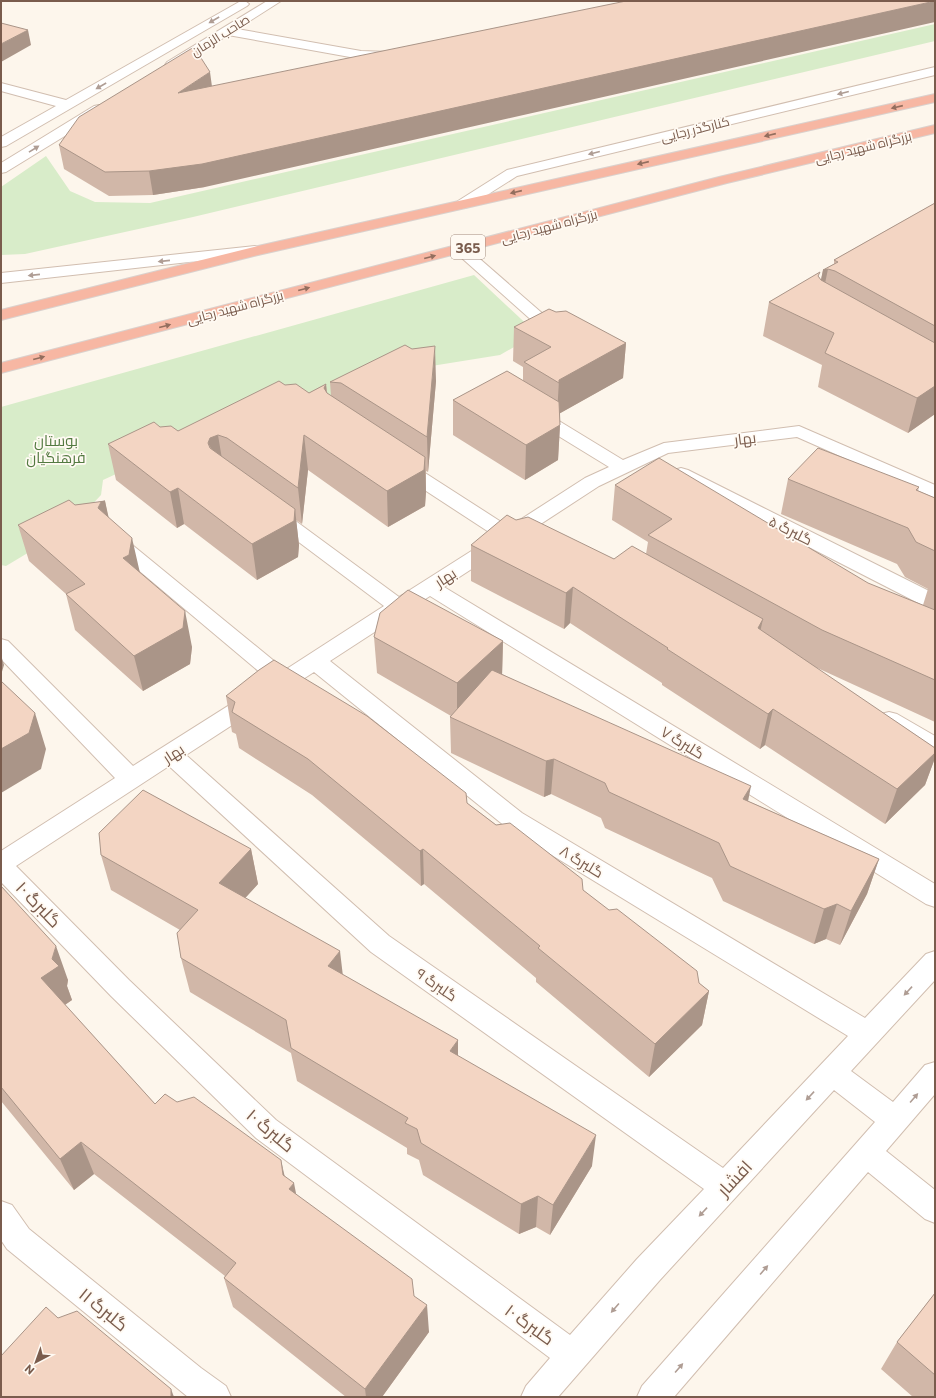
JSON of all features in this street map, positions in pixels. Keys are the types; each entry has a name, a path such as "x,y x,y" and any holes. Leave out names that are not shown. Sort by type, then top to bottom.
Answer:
{"highway":[{"path":"1,315 258,251 935,98"},
{"name":"بزرگراه شهید رجایی","path":"1,368 717,182 935,129"}],"street":[{"name":"صاحب الزمان","path":"1,143 247,1"},
{"name":"صاحب الزمان","path":"158,73 275,1"},
{"path":"226,31 361,55 384,56 399,54"},
{"name":"کنارگذر رجایی","path":"463,204 512,173 935,71"},
{"path":"1,88 69,105"},
{"path":"1,169 110,102"},
{"path":"460,249 552,330"},
{"path":"1,278 258,251"},
{"path":"522,406 623,468"},
{"name":"بهار","path":"1,865 131,779 592,482 664,448 800,431 932,485"},
{"name":"گلبرگ ۵","path":"647,456 935,603"},
{"path":"390,458 509,536"},
{"path":"262,505 399,607"},
{"path":"535,519 556,531"},
{"path":"118,543 284,681"},
{"name":"گلبرگ ۷","path":"430,587 935,897"},
{"path":"1,646 131,779"},
{"name":"گلبرگ ۸","path":"315,661 514,820 868,1034"},
{"path":"873,710 935,746"},
{"name":"گلبرگ ۹","path":"170,754 380,944 725,1187"},
{"name":"گلبرگ ۱۰","path":"1,865 120,988 266,1129 573,1356"},
{"name":"افشار","path":"537,1397 648,1270 935,962"},
{"path":"832,1073 895,1120"},
{"path":"653,1397 935,1074"},
{"path":"866,1153 935,1209"},
{"name":"گلبرگ ۱۱","path":"1,1215 18,1239 190,1379 215,1397"}],"green space":[{"path":"935,24 935,41 193,217 25,254 1,255 1,187 46,156 70,191 95,202 150,203"},
{"name":"بوستان فرهنگیان","path":"474,275 537,334 500,355 419,368 153,457 103,480 101,495 71,527 6,566 1,565 1,407"}],"building":[{"path":"626,1 935,1 202,164 149,171 105,172 59,145 79,117 194,47 210,72 178,93"},
{"path":"1,23 28,30 1,44"},
{"path":"935,203 935,326 835,271 828,269 823,270 838,262 834,260"},
{"path":"820,272 818,276 821,280 935,343 935,386 917,398 825,353 834,333 769,302"},
{"path":"549,309 556,312 566,311 626,343 559,380 559,383 524,362 551,347 514,327"},
{"path":"405,345 412,349 435,346 427,437 341,383 330,382"},
{"path":"507,371 559,402 560,425 526,445 453,400"},
{"path":"279,381 285,385 296,384 309,393 326,384 324,388 327,393 425,457 424,470 387,491 304,435 298,488 227,438 218,435 210,438 208,443 210,448 295,509 294,521 252,544 178,488 170,492 108,444 154,422 160,427 171,426 178,431"},
{"path":"818,448 919,487 916,490 935,498 935,551 916,542 908,528 788,479"},
{"path":"659,458 868,583 935,610 935,680 822,630 648,535 672,519 615,485"},
{"path":"69,500 75,505 105,501 101,502 98,508 132,538 129,555 123,558 185,611 183,628 134,656 66,594 85,584 18,525"},
{"path":"507,515 516,520 528,517 614,559 632,546 763,619 758,628 935,748 935,753 897,789 773,709 768,714 573,587 566,593 471,545"},
{"path":"408,590 503,641 457,683 374,637 380,613"},
{"path":"274,660 367,716 466,793 467,803 496,825 510,823 582,879 583,890 609,910 617,909 697,971 699,983 709,991 655,1044 538,948 540,946 423,849 420,851 308,759 232,712 235,702 226,696"},
{"path":"492,670 751,786 743,799 879,859 851,911 837,904 824,909 730,866 719,843 609,792 605,783 554,759 546,761 450,717"},
{"path":"1,681 35,713 29,733 1,749"},
{"path":"143,790 251,849 219,883 340,951 328,966 458,1040 450,1051 596,1135 553,1205 538,1196 521,1204 421,1143 417,1129 405,1123 408,1118 291,1048 286,1020 181,958 177,933 198,910 101,855 99,833"},
{"path":"1,886 56,946 52,959 59,966 41,978 155,1104 165,1094 177,1102 194,1097 281,1160 283,1175 294,1183 289,1189 412,1279 414,1296 427,1305 365,1389 224,1278 236,1263 81,1142 60,1159 1,1087"},
{"path":"935,1293 935,1375 897,1342"},
{"path":"46,1307 58,1318 77,1311 171,1389 171,1397 1,1397 1,1356"}]}
